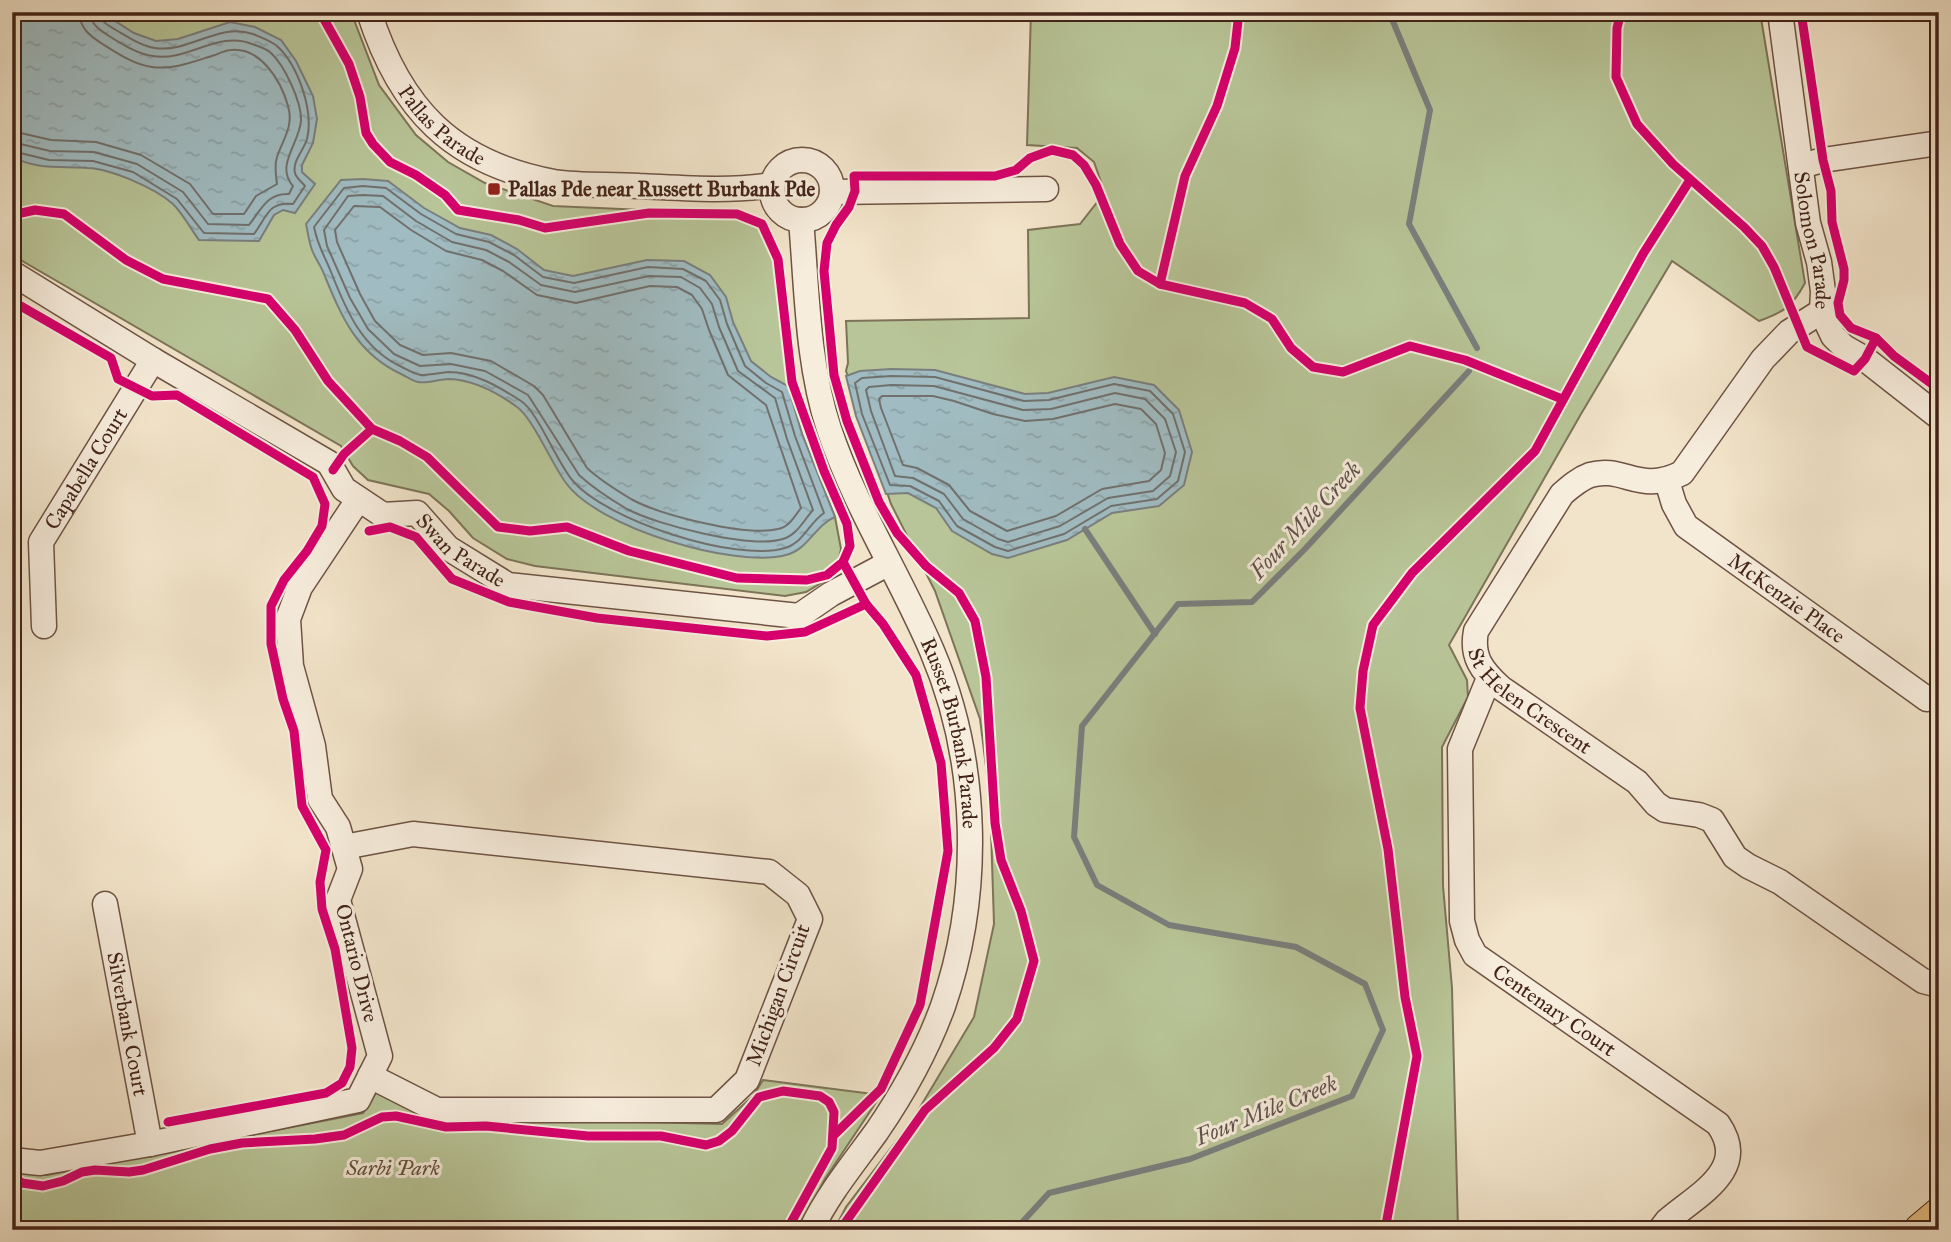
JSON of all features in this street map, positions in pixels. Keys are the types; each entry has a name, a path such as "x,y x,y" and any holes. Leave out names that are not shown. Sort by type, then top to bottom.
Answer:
{"main road":[{"path":"1920,1230 1939,1214"}],"street":[{"name":"Pallas Parade","path":"369,12 377,40 404,92 443,136 488,163 555,182 738,190 772,185"},
{"name":"Solomon Parade","path":"1780,12 1808,223 1819,262 1823,292 1822,310 1833,336 1939,417"},
{"path":"1801,166 1823,160 1939,143"},
{"path":"809,161 823,169 831,183 832,192 830,201 818,215 801,220 782,213 776,205 772,185 782,167 791,162 809,161"},
{"path":"832,192 1046,189"},
{"name":"Russet Burbank Parade","path":"801,220 816,380 828,425 842,468 932,651 948,695 960,743 968,798 970,853 967,901 956,962 942,1008 923,1051 894,1104 839,1182 811,1230"},
{"name":"Swan Parade","path":"12,273 153,360 329,463 344,489 383,515 417,513 448,548 508,585 799,616 831,594 889,563"},
{"path":"1667,481 1682,473 1763,359 1789,332 1822,310"},
{"path":"1781,341 1833,336"},
{"name":"Capabella Court","path":"44,626 41,542 153,360"},
{"name":"St Helen Crescent","path":"1667,481 1638,481 1610,473 1590,475 1574,483 1562,494 1476,631 1475,657 1498,685 1637,782 1656,804 1665,810 1699,815 1712,820 1735,857 1780,881 1923,981 1939,985"},
{"name":"McKenzie Place","path":"1667,481 1674,503 1686,526 1927,699"},
{"name":"Ontario Drive","path":"12,1160 40,1163 150,1144 358,1100 380,1056 338,900 350,869 338,827 320,799 313,746 291,666 288,619 300,587 358,500"},
{"name":"Centenary Court","path":"1498,685 1474,718 1460,749 1462,921 1475,954 1718,1124 1726,1135 1730,1150 1727,1165 1719,1177 1660,1230"},
{"name":"Michigan Circuit","path":"344,847 413,834 769,872 798,895 810,919 747,1080 716,1110 437,1111 370,1076"},
{"name":"Silverbank Court","path":"105,904 150,1144"}],"green space":[{"path":"12,12 351,12 379,85 416,135 448,162 485,183 553,206 735,214 753,222 772,245 788,386 802,434 835,517 841,549 836,574 806,592 785,596 535,566 507,559 473,538 449,511 429,494 368,480 353,466 341,446 12,255"},
{"path":"1031,12 1760,12 1805,283 1786,308 1759,321 1672,261 1449,645 1467,680 1468,697 1442,747 1443,886 1452,988 1458,1230 834,1230 846,1207 913,1119 974,1017 994,924 990,799 980,719 935,591 891,504 846,371 846,321 1029,318 1028,230 1080,224 1098,201 1101,182 1094,162 1077,148 1027,145"},
{"name":"Sarbi Park","path":"763,1080 881,1095 825,1179 798,1230 12,1230 12,1172 47,1175 363,1113 377,1091 434,1117 722,1124 753,1096"}],"water":[{"path":"12,12 104,14 134,33 156,41 178,39 230,22 255,27 281,40 296,61 313,96 317,119 313,143 302,165 302,172 315,184 295,213 283,210 274,215 259,241 199,240 173,204 132,180 98,169 39,165 12,156"},
{"path":"341,180 388,181 424,208 460,228 491,235 517,249 544,270 573,276 647,260 684,261 710,275 726,297 733,322 751,361 788,386 802,434 835,517 822,525 801,548 786,555 763,558 734,556 668,541 606,515 582,499 566,483 523,412 502,397 485,388 458,380 416,381 374,357 353,333 337,305 312,250 306,224"},
{"path":"935,370 1025,394 1048,393 1114,377 1154,385 1179,410 1192,452 1184,485 1159,506 1112,513 1067,540 1008,558 992,554 952,531 936,508 908,493 886,494 856,416 846,376 860,371"}],"waterway":[{"name":"Four Mile Creek","path":"1389,12 1430,110 1409,224 1477,348"},
{"name":"Four Mile Creek","path":"1015,1230 1049,1193 1190,1159 1352,1096 1383,1030 1365,984 1296,947 1169,925 1097,885 1074,837 1082,726 1178,604 1252,602 1304,550 1469,371"},
{"path":"1085,529 1155,634"}],"cycle path":[{"path":"320,12 349,64 360,97 366,133 373,144 390,162 416,175 445,195 458,210 519,220 545,228 649,213 737,214 762,224 778,259 792,382 824,471 847,524 850,546 843,562 827,575 807,580 737,578 629,551 567,527 530,531 498,527 427,457 372,429 344,454 333,470"},
{"path":"1160,284 1185,176 1217,106 1235,48 1239,12"},
{"path":"1621,12 1617,28 1616,77 1637,124 1673,164 1762,246 1774,267 1807,347 1854,371 1865,359 1876,338"},
{"path":"1801,12 1823,160 1831,191 1832,222 1844,269 1838,303 1840,315 1851,328 1876,338 1894,356 1939,389"},
{"path":"840,1230 925,1110 994,1048 1017,1019 1034,961 1021,911 1001,860 995,823 986,677 975,621 959,593 926,566 897,533 879,502 847,421 834,375 824,271 827,243 849,207 855,191 854,176 995,176 1016,170 1030,158 1052,150 1073,155 1084,165 1096,185 1120,244 1138,271 1160,284 1245,303 1272,319 1291,348 1313,367 1343,372 1410,346 1465,360 1562,399"},
{"path":"1385,1230 1417,1056 1405,997 1388,849 1360,708 1363,671 1373,625 1412,573 1535,451 1643,254 1690,180"},
{"path":"12,215 35,210 64,214 126,260 163,279 268,299 295,330 328,381 372,429"},
{"path":"12,301 111,358 118,379 152,396 177,395 313,477 325,504 322,526 307,551 284,580 271,606 271,644 283,699 294,731 302,806 326,850 320,882 322,909 335,949 352,1048 350,1067 342,1083 326,1093 168,1122"},
{"path":"369,531 390,527 416,537 452,579 509,602 597,618 767,636 805,632 866,604"},
{"path":"833,1136 881,1089 920,1005 948,851 941,763 916,675 883,624 866,604 843,562"},
{"path":"12,1176 22,1183 43,1186 82,1172 143,1170 210,1149 242,1143 344,1135 382,1117 396,1116 446,1127 486,1126 588,1136 661,1136 706,1145 719,1141 732,1131 759,1097 783,1091 820,1096 829,1102 834,1112 832,1148 787,1230"}],"place":[{"name":"Pallas Pde near Russett Burbank Pde","path":"494,189"}]}
